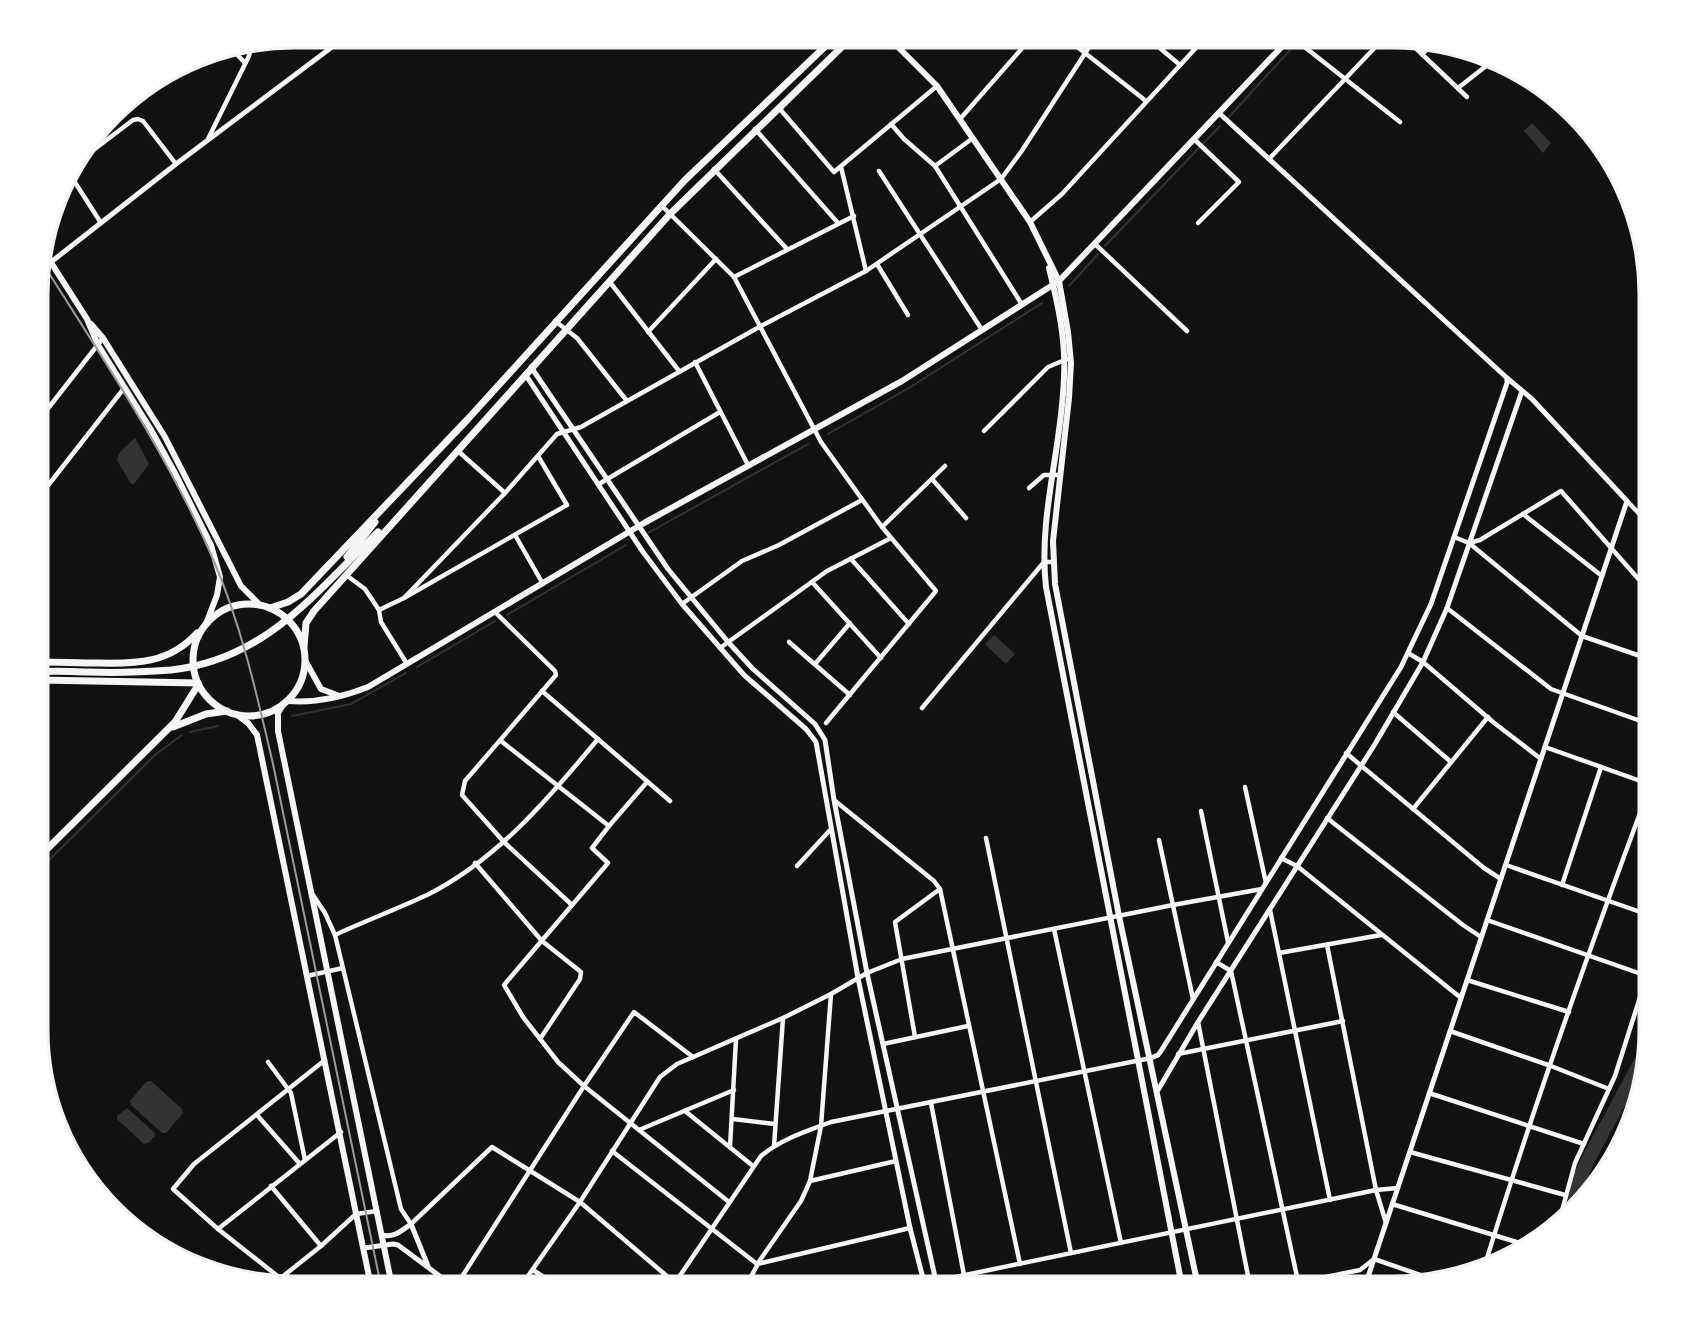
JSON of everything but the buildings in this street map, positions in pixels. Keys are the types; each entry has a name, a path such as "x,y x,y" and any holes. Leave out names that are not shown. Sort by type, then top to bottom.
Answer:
{"main road":[{"path":"344,696 334,695 321,689 306,662 304,629 309,617 413,498 670,214 755,129 842,48"},
{"path":"899,48 937,86 1030,222 1056,283 1068,332 1044,562 1046,587 1180,1276"},
{"path":"236,714 262,714 285,703 344,696 368,687 496,613 630,531 903,381 1021,303 1056,283 1281,48"},
{"path":"270,608 288,602 301,594 467,420 661,205 822,49"},
{"path":"51,262 87,319 103,338 165,436 241,586 258,604"},
{"path":"87,319 98,345 176,475 216,558 220,577 218,595 198,636 193,664 198,684 213,703 236,714 248,723 257,735 369,1276"},
{"path":"1067,358 1069,398 1053,530 1053,562 1058,606 1119,916 1158,1090 1196,1276"},
{"path":"328,580 399,492"},
{"path":"48,671 171,670 212,661 245,648 275,630 297,612 413,498"},
{"path":"48,662 126,663 156,660 170,655 190,642 214,615 231,606 249,603 280,612 295,627 304,647"},
{"path":"306,662 298,687 278,713 278,731 390,1276"},
{"path":"48,680 198,684"},
{"path":"48,849 181,715 198,684"},
{"path":"161,735 200,716 227,711"},
{"path":"1075,734 1083,733"}],"street":[{"path":"51,262 176,164 331,48"},
{"path":"960,119 1022,48"},
{"path":"1078,48 1146,101"},
{"path":"404,598 558,434 581,427 760,326 866,271 1001,179 1089,48"},
{"path":"1160,48 1180,65"},
{"path":"1030,222 1062,194 1196,48"},
{"path":"1306,48 1400,122"},
{"path":"1269,159 1374,48"},
{"path":"1417,50 1467,97"},
{"path":"1422,54 1426,50"},
{"path":"207,141 249,52"},
{"path":"237,55 245,63"},
{"path":"1458,88 1486,67"},
{"path":"779,108 834,171 937,86"},
{"path":"1219,113 1506,378 1532,399 1639,514"},
{"path":"96,148 133,120 138,119 143,121 176,164"},
{"path":"891,124 904,140 935,166 1021,303"},
{"path":"755,129 838,223"},
{"path":"935,166 973,138"},
{"path":"1194,139 1239,182 1198,222"},
{"path":"841,167 866,271"},
{"path":"714,169 787,249"},
{"path":"879,171 982,330"},
{"path":"75,182 101,223"},
{"path":"661,205 734,277 826,450 882,527 936,591 826,723"},
{"path":"734,277 854,216"},
{"path":"1095,244 1187,331"},
{"path":"648,332 716,259"},
{"path":"877,264 908,315"},
{"path":"609,281 679,371"},
{"path":"555,321 577,338 627,401"},
{"path":"48,409 103,338"},
{"path":"984,431 1048,367 1067,358"},
{"path":"695,362 748,465"},
{"path":"531,367 638,527 690,598 753,669 821,732 825,740 834,800 867,972 934,1276"},
{"path":"525,374 682,604 744,675 813,736 858,978 922,1276"},
{"path":"680,1276 753,1166 774,1146 821,1126 1158,1055 1408,653 1431,604 1507,383 1506,378"},
{"path":"48,486 125,387"},
{"path":"1158,1090 1178,1054 1423,662 1447,608 1522,391"},
{"path":"599,484 720,412"},
{"path":"458,450 505,493"},
{"path":"378,610 404,598 567,505 538,456"},
{"path":"882,527 945,466"},
{"path":"1029,488 1044,475 1060,475"},
{"path":"932,479 966,518"},
{"path":"1469,543 1480,540 1561,491 1639,579"},
{"path":"682,604 742,561 779,545 862,500"},
{"path":"1369,1276 1627,501"},
{"path":"1523,514 1602,576"},
{"path":"515,535 543,584"},
{"path":"1454,537 1469,543 1582,636 1639,656"},
{"path":"720,648 827,571 891,538"},
{"path":"851,559 909,624"},
{"path":"922,708 1044,562 1053,562"},
{"path":"346,575 365,589 378,610 381,622 407,664"},
{"path":"812,582 881,658"},
{"path":"1447,608 1551,689 1639,721"},
{"path":"496,613 555,671 555,677 465,781 462,795 504,842 572,906"},
{"path":"815,664 850,623"},
{"path":"789,642 850,695"},
{"path":"1408,653 1423,662 1541,759"},
{"path":"542,691 670,801"},
{"path":"1393,712 1451,762"},
{"path":"1413,809 1488,717"},
{"path":"335,935 429,894 504,842 559,785 598,739"},
{"path":"501,741 609,826"},
{"path":"1545,747 1639,780"},
{"path":"1346,753 1484,868 1501,879"},
{"path":"1562,885 1601,767"},
{"path":"647,782 592,848 608,863 504,985 524,1017 558,1062 584,1086 729,1202"},
{"path":"1245,787 1266,883"},
{"path":"834,800 934,881 940,889 1020,1264"},
{"path":"1202,811 1228,942"},
{"path":"1487,1257 1529,1126 1639,816"},
{"path":"1327,818 1481,937"},
{"path":"797,867 839,821"},
{"path":"986,838 1071,1254"},
{"path":"1159,840 1193,999"},
{"path":"1281,858 1297,866 1461,998"},
{"path":"475,863 542,941 579,970 581,977 540,1039"},
{"path":"1506,864 1639,912"},
{"path":"915,1037 895,922 940,889"},
{"path":"529,1276 580,1202 660,1077 670,1068 783,1018 831,994 867,972 902,959 1173,904 1262,889"},
{"path":"311,893 326,913 335,935 401,1209 411,1224 428,1267"},
{"path":"1270,910 1330,1200"},
{"path":"1487,920 1639,973"},
{"path":"1054,929 1121,1243"},
{"path":"1279,953 1381,935"},
{"path":"1327,945 1376,1190 1386,1223"},
{"path":"1216,962 1231,971 1296,1276"},
{"path":"307,976 343,968"},
{"path":"1467,980 1569,1012"},
{"path":"751,1276 801,1201 810,1181 821,1126 831,994"},
{"path":"1562,1209 1575,1163 1609,1089 1639,1000"},
{"path":"461,1276 634,1012 693,1057"},
{"path":"774,1146 783,1018"},
{"path":"1178,1054 1342,1021"},
{"path":"1198,1022 1248,1276"},
{"path":"883,1044 968,1026"},
{"path":"1450,1031 1609,1089"},
{"path":"730,1147 736,1039"},
{"path":"276,1275 173,1189 194,1164 325,1060"},
{"path":"268,1062 289,1089 305,1160"},
{"path":"639,1130 734,1090"},
{"path":"1429,1093 1584,1144"},
{"path":"931,1103 964,1275"},
{"path":"685,1111 753,1166"},
{"path":"256,1115 300,1164"},
{"path":"733,1119 775,1124"},
{"path":"218,1228 340,1132"},
{"path":"382,1234 393,1236 411,1224 492,1147 580,1202 664,1276"},
{"path":"612,1151 757,1264"},
{"path":"1410,1152 1565,1195"},
{"path":"810,1181 896,1161"},
{"path":"271,1186 321,1246"},
{"path":"961,1276 1376,1190 1398,1188"},
{"path":"1392,1204 1517,1242"},
{"path":"283,1275 321,1246 356,1214 377,1211"},
{"path":"757,1264 910,1228"},
{"path":"364,1248 398,1245 440,1276"},
{"path":"1334,1276 1360,1270 1374,1259"},
{"path":"1374,1259 1419,1274"},
{"path":"533,1270 542,1276"}],"shaded area":[{"path":"1532,123 1551,143 1543,153 1524,131"},
{"path":"135,438 149,464 134,484 131,484 117,460 120,452"},
{"path":"994,635 1015,654 1006,664 985,644"},
{"path":"151,1081 182,1109 183,1113 166,1133 162,1133 131,1105 130,1101 146,1082"},
{"path":"127,1108 154,1132 155,1136 148,1143 144,1144 117,1119 117,1116"}],"waterway":[{"path":"1228,118 1292,48"},
{"path":"1105,246 1220,126"},
{"path":"1069,286 1098,254"},
{"path":"828,434 909,388 1042,303"},
{"path":"648,533 808,444"},
{"path":"507,615 626,545"},
{"path":"417,667 495,621"},
{"path":"292,716 351,704 406,673"},
{"path":"190,732 218,726"},
{"path":"48,861 155,755 182,735"},
{"path":"1575,1195 1576,1186 1590,1156 1635,1072"}],"railway":[{"path":"49,274 132,406 175,481 213,559 232,609 273,764 379,1276"}]}
